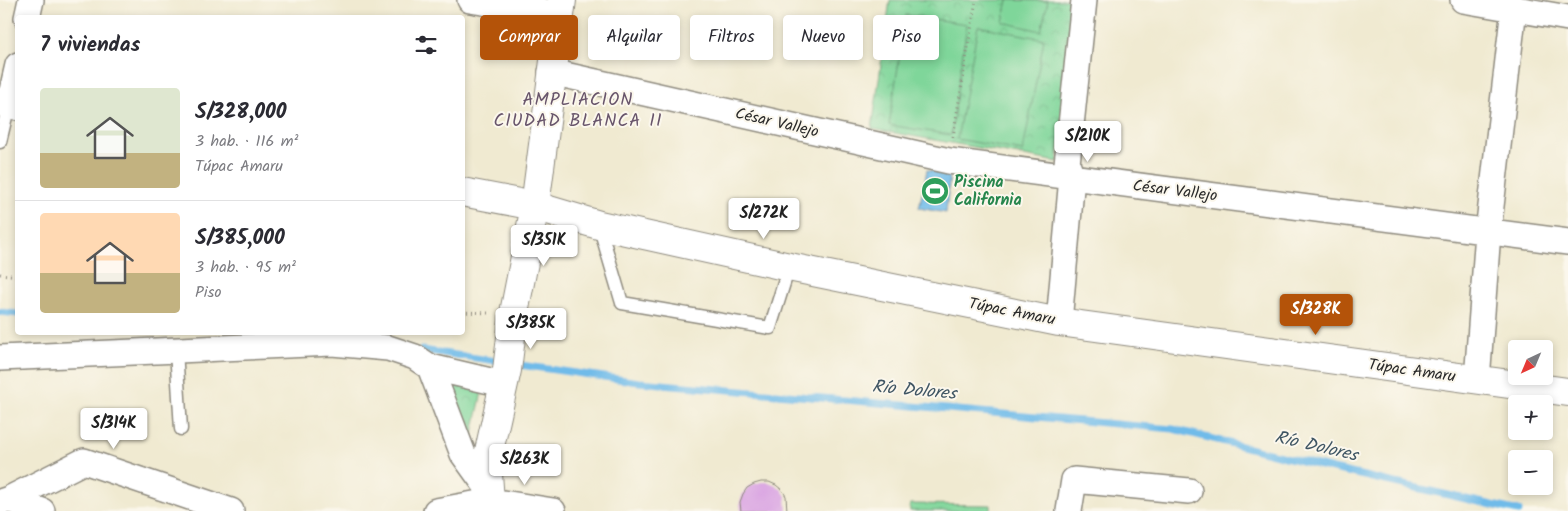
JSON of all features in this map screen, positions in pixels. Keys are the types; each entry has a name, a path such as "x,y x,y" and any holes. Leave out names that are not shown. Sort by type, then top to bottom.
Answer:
{"main road":[{"path":"491,501 487,460 505,377 514,313 535,206 560,7"},
{"name":"Túpac Amaru","path":"465,193 535,206 599,225 789,267 1059,322 1568,392"}],"street":[{"path":"28,15 31,0"},
{"path":"470,0 560,7"},
{"path":"1059,322 1072,177 1067,164 1084,0"},
{"path":"1471,1 1568,18"},
{"path":"1477,380 1488,232 1514,8"},
{"name":"César Vallejo","path":"551,72 949,161 1568,242"},
{"path":"9,104 15,78"},
{"path":"0,358 332,343 388,348 415,356 430,367 505,377"},
{"path":"430,367 464,454 491,501"},
{"path":"5,501 84,461 231,511"},
{"path":"1069,511 1074,480 1189,491"},
{"path":"5,501 42,511"},
{"path":"436,511 491,501 553,511"}],"lane":[{"path":"0,142 9,104"},
{"path":"599,225 622,303 770,328 789,267"},
{"path":"176,350 181,429"}],"path":[{"path":"949,161 976,0"},
{"path":"0,274 15,276"}],"green space":[{"path":"890,0 1073,0 1058,162 872,129 882,60 939,60 939,15 888,15"},
{"path":"1008,0 1048,1 1041,31 1003,22"},
{"path":"939,20 967,24 951,135 889,125 899,60 939,60"},
{"path":"978,26 1044,39 1023,151 957,139"},
{"path":"449,381 482,392 469,451 443,386"},
{"path":"910,504 991,505 991,511 910,511"}],"water":[{"name":"Piscina California","path":"927,170 950,174 946,213 919,208"}],"building":[{"path":"761,482 769,482 782,490 786,496 787,511 741,511 740,502 747,488"}],"waterway":[{"name":"Río Dolores","path":"0,312 15,314"},
{"name":"Río Dolores","path":"422,350 503,362"},
{"name":"Río Dolores","path":"513,364 639,382 1173,429 1333,469 1519,511"}],"place":[{"name":"Piscina California","path":"935,191"}],"district":[{"name":"AMPLIACION CIUDAD BLANCA II","path":"578,110"}]}
